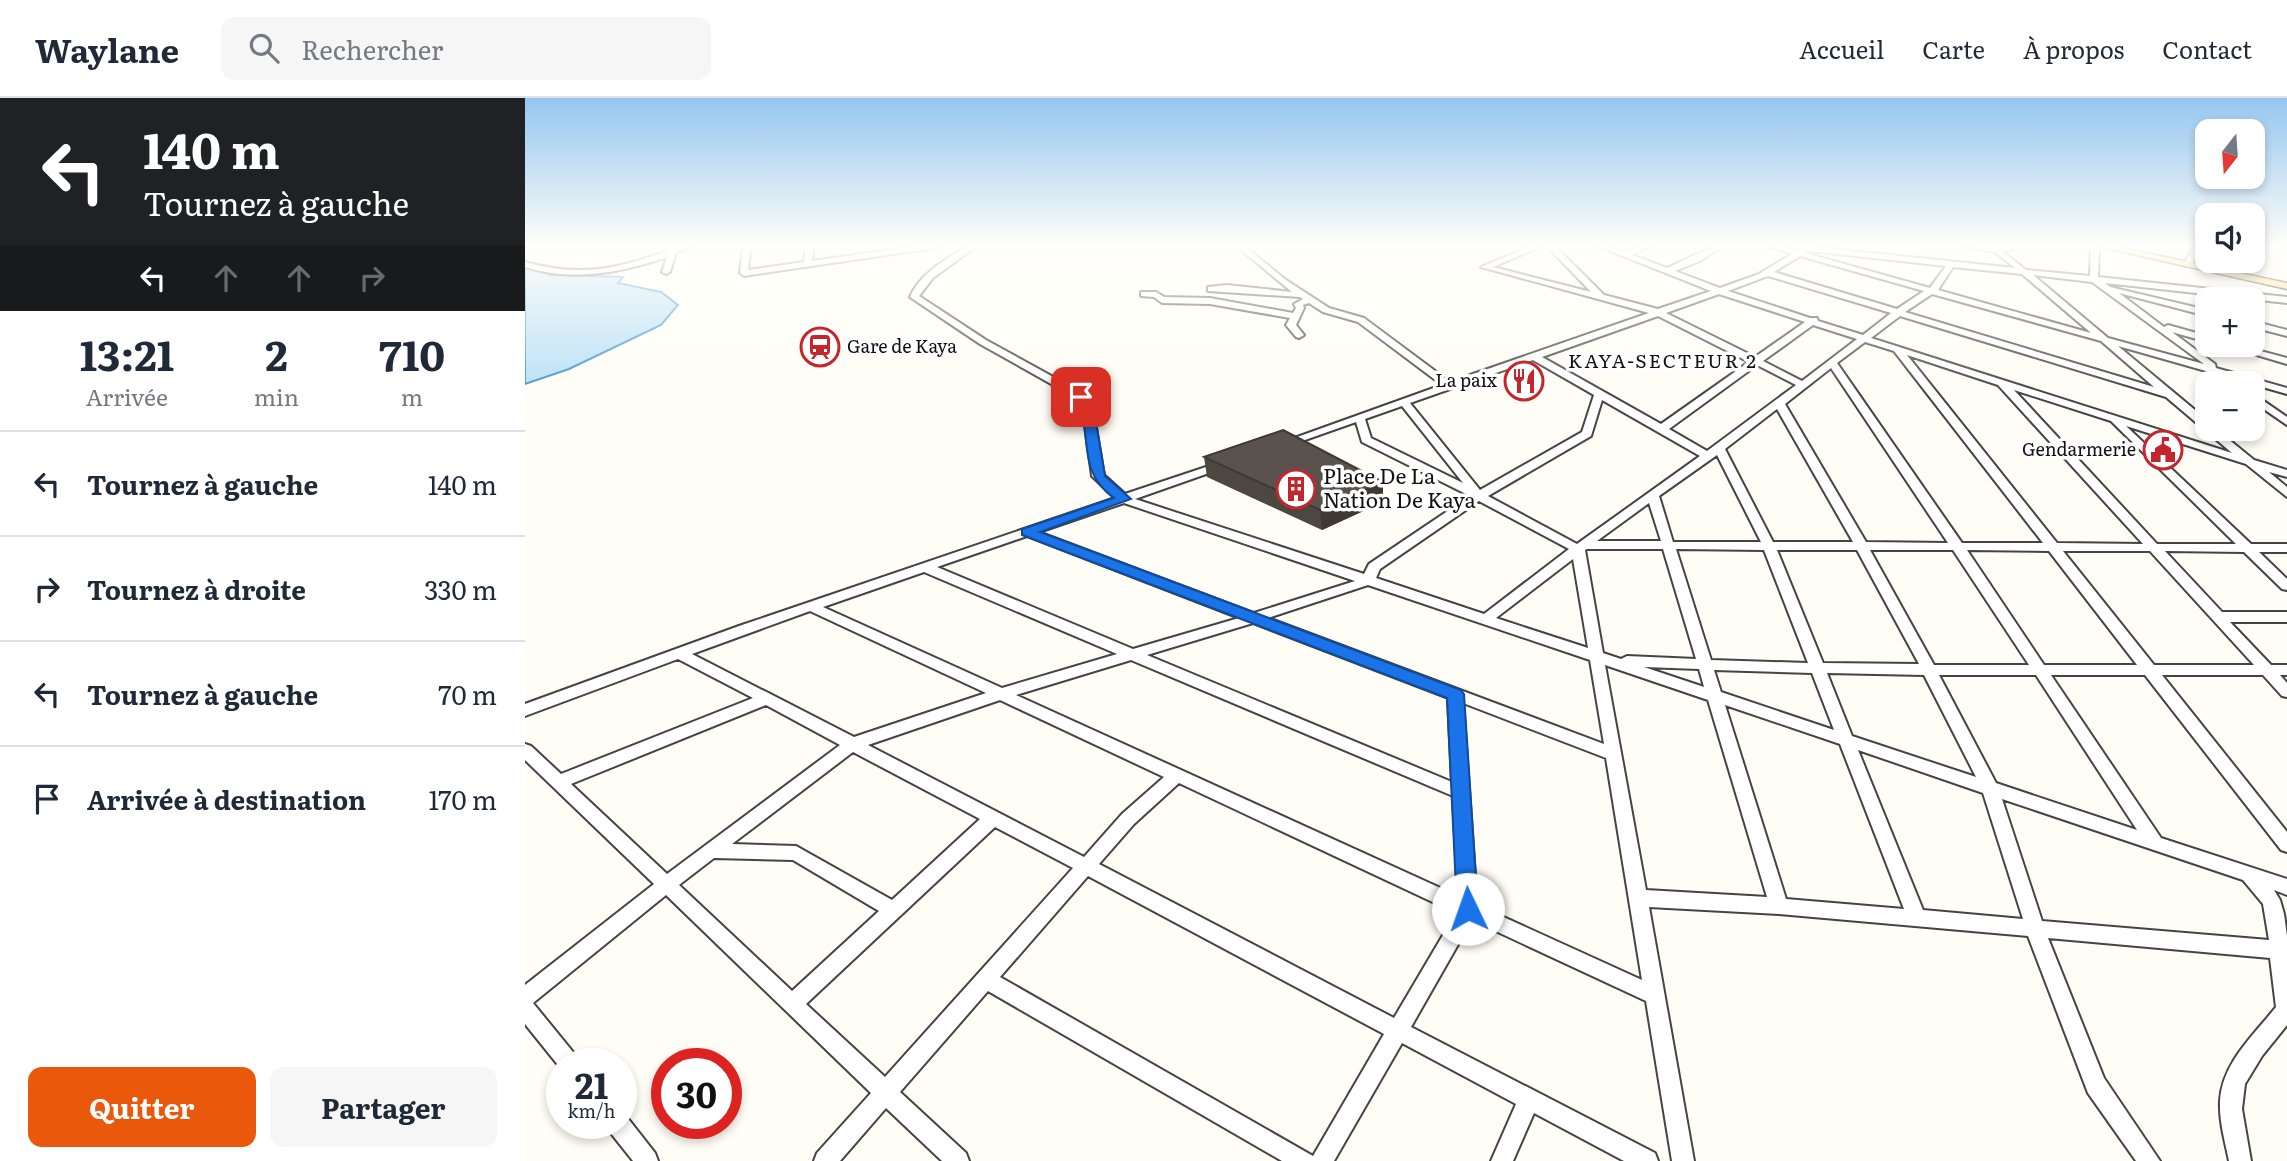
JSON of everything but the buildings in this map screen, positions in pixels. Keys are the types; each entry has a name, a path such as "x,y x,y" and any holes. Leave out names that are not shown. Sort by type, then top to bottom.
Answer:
{"street":[{"path":"914,295 914,298 983,342 1081,397 1088,410 1098,476 1106,486 1124,499 2287,887"},
{"path":"1152,295 1163,300 1210,301 1296,316"},
{"path":"1298,295 1310,299"},
{"path":"1303,295 1326,310 1361,320 1449,386"},
{"path":"1592,295 1658,312 1803,384"},
{"path":"1275,447 1709,295"},
{"path":"1731,295 2287,474"},
{"path":"1840,295 1972,337 2168,394"},
{"path":"1486,619 1925,295"},
{"path":"1948,295 2216,371"},
{"path":"2049,295 2195,417"},
{"path":"2115,295 2219,371"},
{"path":"2135,295 2195,310"},
{"path":"2265,297 2287,300"},
{"path":"1299,335 1291,326 1300,308 1298,304 1310,299"},
{"path":"2265,302 2287,308"},
{"path":"1660,430 1814,320"},
{"path":"2157,326 2195,336"},
{"path":"2265,327 2287,333"},
{"path":"1896,348 2055,546 2287,845"},
{"path":"2265,355 2287,361"},
{"path":"1534,356 1660,430 1714,452 1769,546 1917,919"},
{"path":"1832,363 2156,844"},
{"path":"2001,383 2287,692"},
{"path":"2265,385 2287,391"},
{"path":"1368,581 1374,566 1479,496 1587,434 1599,394"},
{"path":"1404,402 1479,496"},
{"path":"1779,403 1862,546 1990,787 2035,929 2096,1085 2150,1161"},
{"path":"2265,406 2287,422"},
{"path":"2113,418 2287,586"},
{"path":"1360,419 1366,440 1581,547 2287,548"},
{"path":"2224,441 2287,493"},
{"path":"525,710 810,606 1237,460"},
{"path":"1653,496 1779,906"},
{"path":"1027,532 1612,754"},
{"path":"1581,547 1603,659 1612,754 1683,1161"},
{"path":"924,567 1462,793"},
{"path":"525,997 667,884 852,744 1000,694 1368,581"},
{"path":"810,606 1654,995"},
{"path":"2218,617 2287,617"},
{"path":"679,653 1647,1161"},
{"path":"1603,659 1704,665 1819,667 2287,670"},
{"path":"1322,1161 1468,909 1455,694"},
{"path":"559,782 766,699"},
{"path":"525,750 958,1161"},
{"path":"825,1161 1128,819 1177,775"},
{"path":"793,1003 993,818"},
{"path":"711,851 796,853 892,909"},
{"path":"2240,1161 2231,1111 2236,1076 2287,1010 2271,900 2262,887 2245,873"},
{"path":"1638,898 1779,906 2280,950"},
{"path":"987,980 1304,1161"},
{"path":"525,1008 557,1048"},
{"path":"1502,1161 1529,1099"},
{"path":"630,1139 647,1161"}],"water":[{"path":"525,295 664,295 678,305 661,325 569,369 525,384"}],"place":[{"name":"Gare de Kaya","path":"820,347"},
{"name":"La paix","path":"1524,381"},
{"name":"Gendarmerie","path":"2163,450"},
{"name":"Place De La Nation De Kaya","path":"1296,489"}],"district":[{"name":"KAYA-SECTEUR 2","path":"1663,361"}],"route":[{"path":"1081,397 1088,410 1098,476 1101,482 1124,499 1027,532 1455,694 1468,909"}]}
